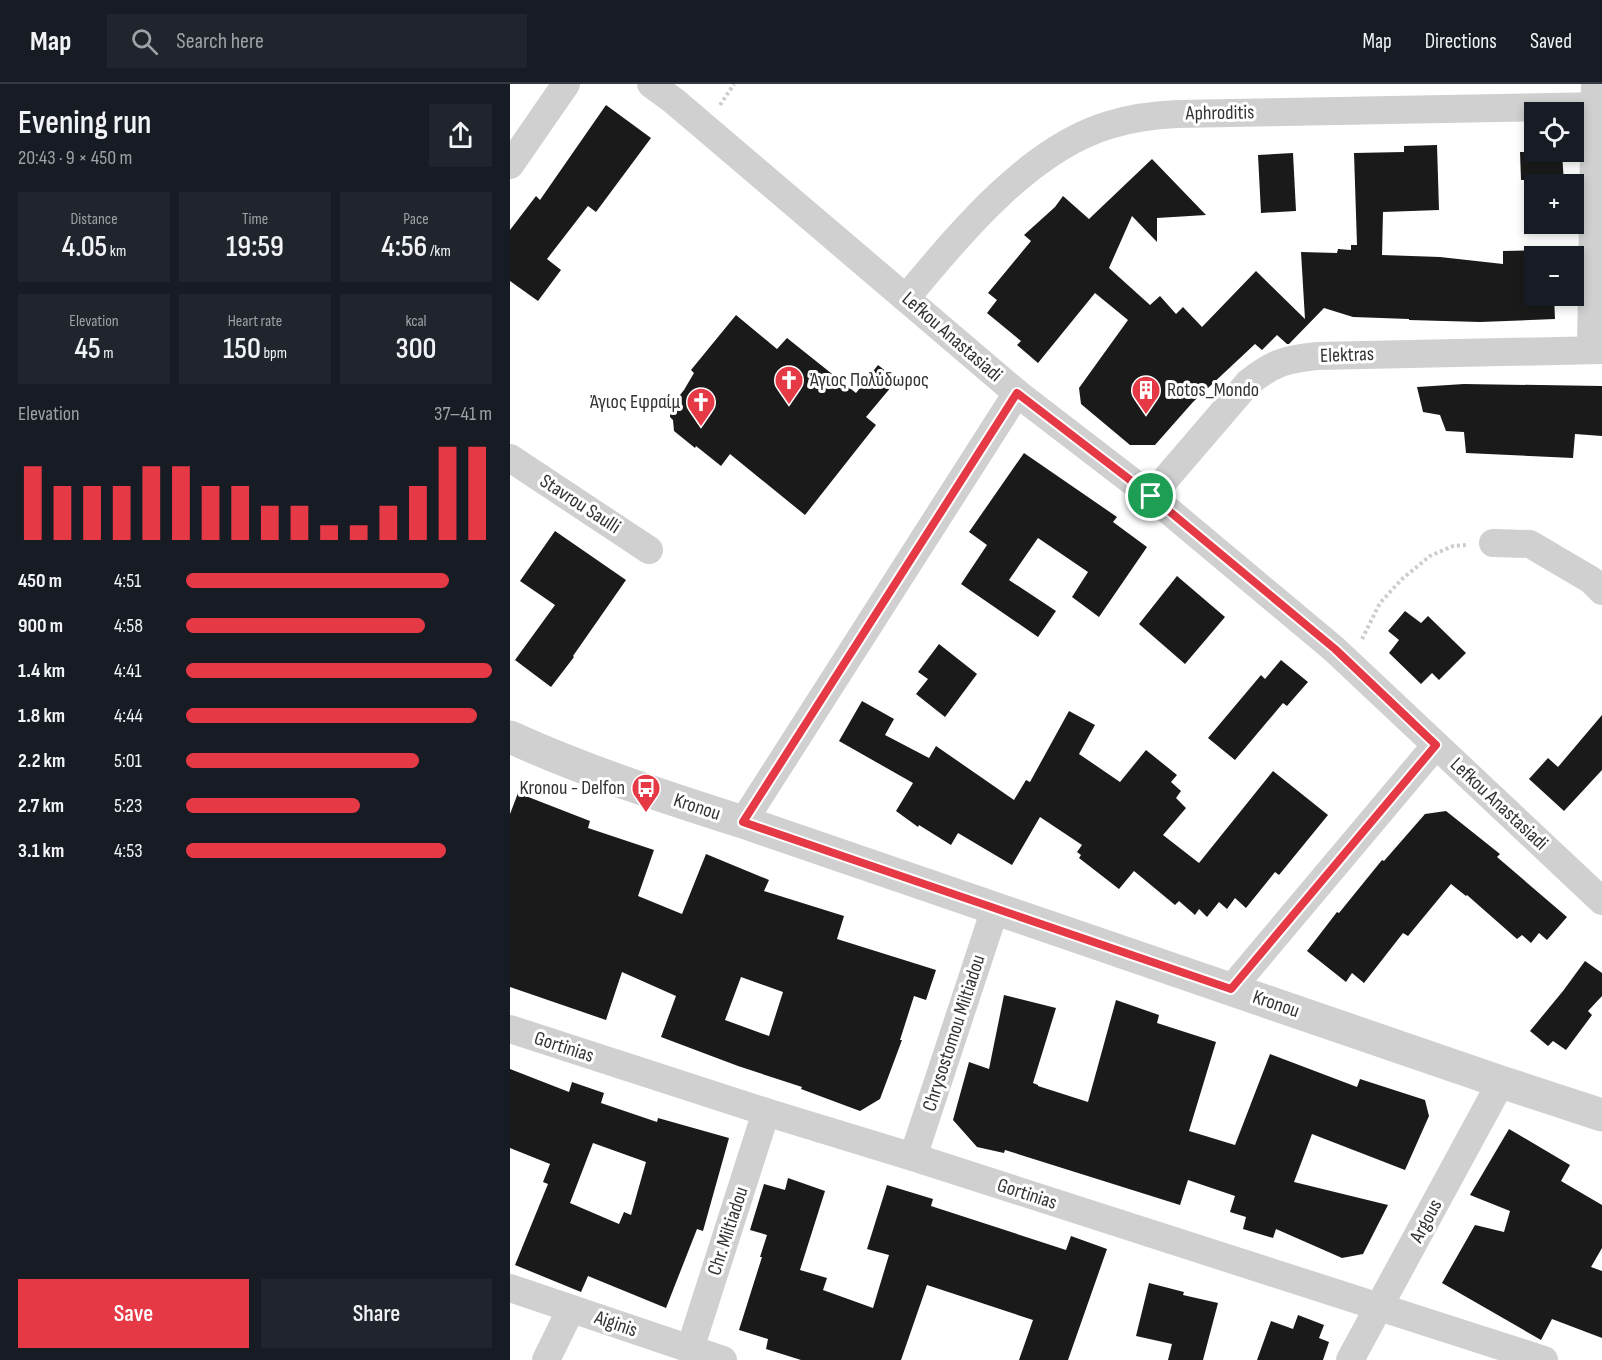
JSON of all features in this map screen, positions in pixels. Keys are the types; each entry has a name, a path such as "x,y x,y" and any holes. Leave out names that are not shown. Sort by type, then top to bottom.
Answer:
{"street":[{"path":"510,165 566,84"},
{"name":"Lefkou Anastasiadi","path":"651,84 674,101 1017,393 1151,496 1352,665 1602,901"},
{"path":"1597,99 1597,350"},
{"name":"Aphroditis","path":"906,298 956,240 1011,185 1061,147 1107,125 1151,115 1597,99"},
{"name":"Elektras","path":"1151,496 1248,383 1264,370 1280,362 1317,356 1597,350"},
{"path":"743,822 1017,393"},
{"name":"Stavrou Saulli","path":"510,458 649,550"},
{"path":"1493,543 1530,544 1591,580 1602,591"},
{"name":"Kronou","path":"510,737 614,779 1602,1115"},
{"path":"1231,989 1436,745"},
{"name":"Chrysostomou Miltiadou","path":"913,1157 995,909"},
{"name":"Gortinias","path":"510,1029 1544,1360"},
{"name":"Argous","path":"1350,1360 1501,1082"},
{"name":"Chr. Miltiadou","path":"690,1349 766,1112"},
{"name":"Aiginis","path":"510,1288 723,1360"},
{"path":"546,1360 571,1309"}],"path":[{"path":"1352,665 1380,603 1402,579 1430,556 1453,546 1493,543"}],"building":[{"path":"606,105 651,138 596,212 588,206 547,259 561,270 538,301 510,281 510,230 536,196 540,200"},
{"path":"1437,145 1439,210 1383,212 1382,255 1440,257 1503,264 1503,251 1524,251 1524,306 1554,306 1555,319 1480,322 1409,320 1353,317 1324,308 1289,344 1277,335 1262,350 1255,344 1193,402 1155,445 1130,445 1081,404 1079,388 1128,320 1095,293 1038,363 1017,345 1021,341 987,313 997,300 988,293 1031,241 1024,235 1055,207 1063,196 1089,219 1152,159 1206,215 1157,218 1157,242 1132,216 1109,268 1150,305 1160,296 1176,314 1183,307 1202,327 1256,271 1305,319 1301,252 1337,253 1338,249 1351,250 1351,245 1357,245 1354,153 1404,152 1404,146"},
{"path":"1520,152 1524,152 1524,162 1563,162 1563,174 1524,174 1524,180 1521,180"},
{"path":"1293,153 1296,211 1261,213 1258,155"},
{"name":"Άγιος Πολύδωρος","path":"736,315 777,349 787,338 856,393 878,365 897,380 866,417 876,425 805,515 730,454 721,466 674,431 673,420 670,417 671,403 684,390 694,373 691,370"},
{"path":"1464,384 1602,386 1602,436 1575,434 1573,458 1466,453 1464,432 1446,431 1440,415 1423,412 1417,387"},
{"path":"1024,453 1117,517 1113,522 1147,547 1099,617 1072,597 1088,572 1038,538 1009,580 1056,611 1038,637 961,584 987,545 969,532"},
{"path":"555,531 626,580 551,687 515,660 555,605 520,581"},
{"path":"1177,576 1225,617 1185,664 1139,624"},
{"path":"1405,611 1421,623 1428,616 1466,653 1439,680 1432,673 1421,684 1389,653 1399,640 1388,631"},
{"path":"939,644 977,674 945,717 916,694 928,679 918,672"},
{"path":"1281,660 1308,682 1287,706 1283,703 1235,760 1208,738 1261,675 1265,679"},
{"path":"862,701 894,719 885,735 929,758 936,746 1014,800 1026,780 1030,782 1069,711 1095,725 1079,754 1120,782 1146,750 1177,775 1171,782 1181,791 1176,798 1186,808 1163,835 1199,863 1273,771 1328,815 1279,875 1275,872 1246,908 1235,898 1227,909 1219,902 1207,917 1199,909 1195,915 1179,901 1175,905 1134,871 1119,889 1079,858 1081,855 1077,852 1082,845 1040,817 1012,865 958,833 951,845 919,825 918,827 896,811 913,783 839,741"},
{"path":"1602,715 1602,770 1564,811 1529,779 1548,758 1558,767"},
{"path":"518,793 590,821 588,828 654,850 638,896 682,914 706,854 769,880 764,891 844,916 837,939 936,970 926,1000 914,996 900,1040 902,1040 880,1099 860,1111 801,1089 802,1087 661,1037 676,996 622,972 606,1020 510,987 510,814","holes":["741,977 783,992 769,1036 725,1020"]},
{"path":"1446,811 1500,854 1497,857 1567,917 1547,940 1539,933 1531,943 1522,935 1517,939 1451,884 1408,936 1403,933 1364,983 1352,973 1346,982 1307,951 1337,912 1339,913 1382,860 1384,861 1425,814"},
{"path":"1585,961 1602,973 1602,996 1588,1011 1592,1015 1566,1050 1553,1041 1548,1046 1530,1031"},
{"path":"1004,995 1056,1008 1033,1083 1088,1102 1116,1000 1159,1015 1157,1023 1216,1042 1189,1131 1235,1145 1270,1054 1357,1087 1360,1079 1425,1100 1429,1116 1405,1170 1312,1134 1294,1182 1388,1205 1363,1254 1342,1258 1276,1229 1273,1238 1243,1229 1246,1217 1230,1212 1235,1196 1188,1180 1180,1205 1005,1150 1004,1153 977,1147 953,1120 969,1062 989,1069"},
{"path":"510,1069 569,1092 572,1082 604,1093 601,1103 657,1122 658,1118 729,1138 703,1231 697,1229 666,1308 588,1276 581,1292 515,1265 548,1184 543,1182 550,1164 510,1148","holes":["593,1143 646,1162 631,1215 624,1212 619,1224 570,1203"]},
{"path":"1509,1129 1570,1165 1561,1181 1602,1205 1602,1248 1591,1267 1602,1271 1602,1338 1552,1319 1541,1340 1442,1283 1475,1225 1504,1232 1510,1211 1470,1195"},
{"path":"788,1178 825,1191 800,1270 827,1278 823,1290 873,1308 889,1255 867,1249 887,1185 933,1199 931,1206 1066,1250 1071,1236 1107,1249 1068,1360 1019,1360 1033,1320 927,1285 901,1360 801,1360 766,1349 768,1339 739,1330 767,1235 750,1230 764,1184 785,1190"},
{"path":"1149,1283 1184,1292 1183,1295 1218,1303 1203,1360 1168,1360 1172,1344 1136,1336"},
{"path":"1298,1315 1324,1325 1319,1338 1329,1342 1323,1360 1257,1360 1271,1321 1293,1329"}],"place":[{"name":"Άγιος Πολύδωρος","path":"789,406"},
{"name":"Rotos_Mondo","path":"1146,416"},
{"name":"Άγιος Εφραίμ","path":"701,428"},
{"name":"Kronou - Delfon","path":"646,814"}],"route":[{"path":"1017,393 1151,496 1335,649 1436,745 1231,989 743,822 1017,393"}]}
